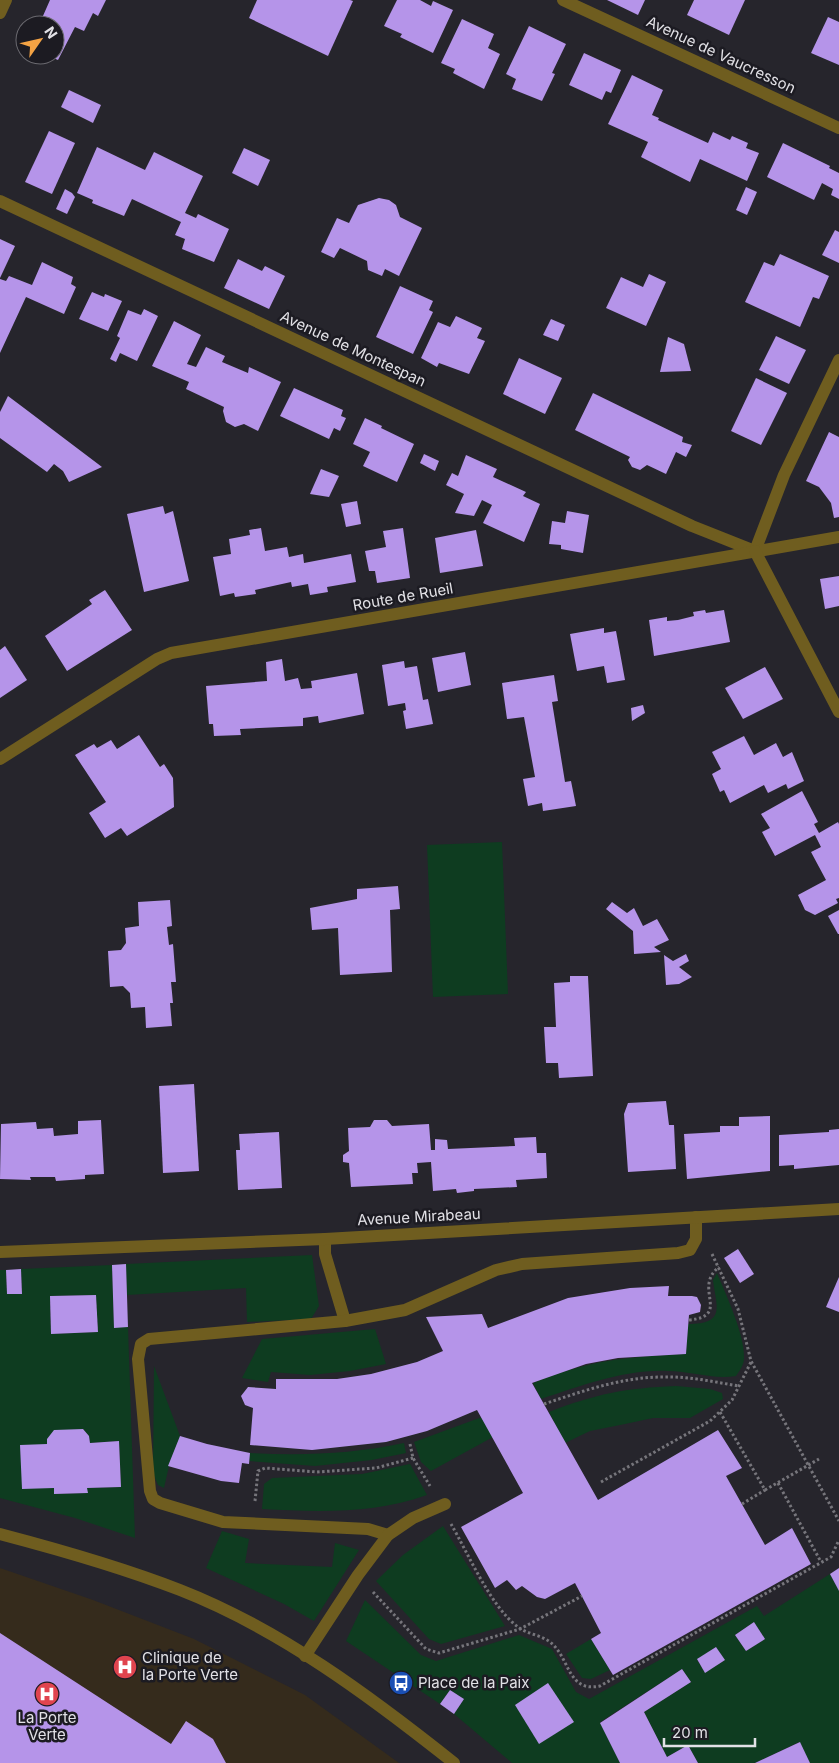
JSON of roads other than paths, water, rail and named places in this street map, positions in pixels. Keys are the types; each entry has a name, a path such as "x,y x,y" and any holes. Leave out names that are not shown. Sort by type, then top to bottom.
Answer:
{"street":[{"path":"0,13 6,0"},
{"name":"Avenue de Vaucresson","path":"563,0 839,128"},
{"name":"Avenue de Montespan","path":"0,201 692,526 755,550"},
{"path":"839,360 784,475 755,550 839,712"},
{"name":"Route de Rueil","path":"0,759 157,658 171,652 839,537"},
{"name":"Avenue Mirabeau","path":"0,1252 326,1239 839,1209"},
{"path":"388,1535 368,1529 224,1522 160,1503 153,1498 150,1491 138,1359 141,1344 149,1339 345,1321 405,1310 496,1270 513,1266 678,1253 690,1250 696,1239 696,1218"},
{"path":"326,1239 326,1254 345,1321"},
{"path":"305,1656 358,1575 388,1535 413,1518 443,1505"},
{"path":"0,1534 97,1560 182,1591 252,1625 305,1656 383,1707 454,1763"}],"place":[{"name":"Clinique de la Porte Verte","path":"125,1667"},
{"name":"Place de la Paix","path":"401,1683"},
{"name":"La Porte Verte","path":"47,1694"}]}
